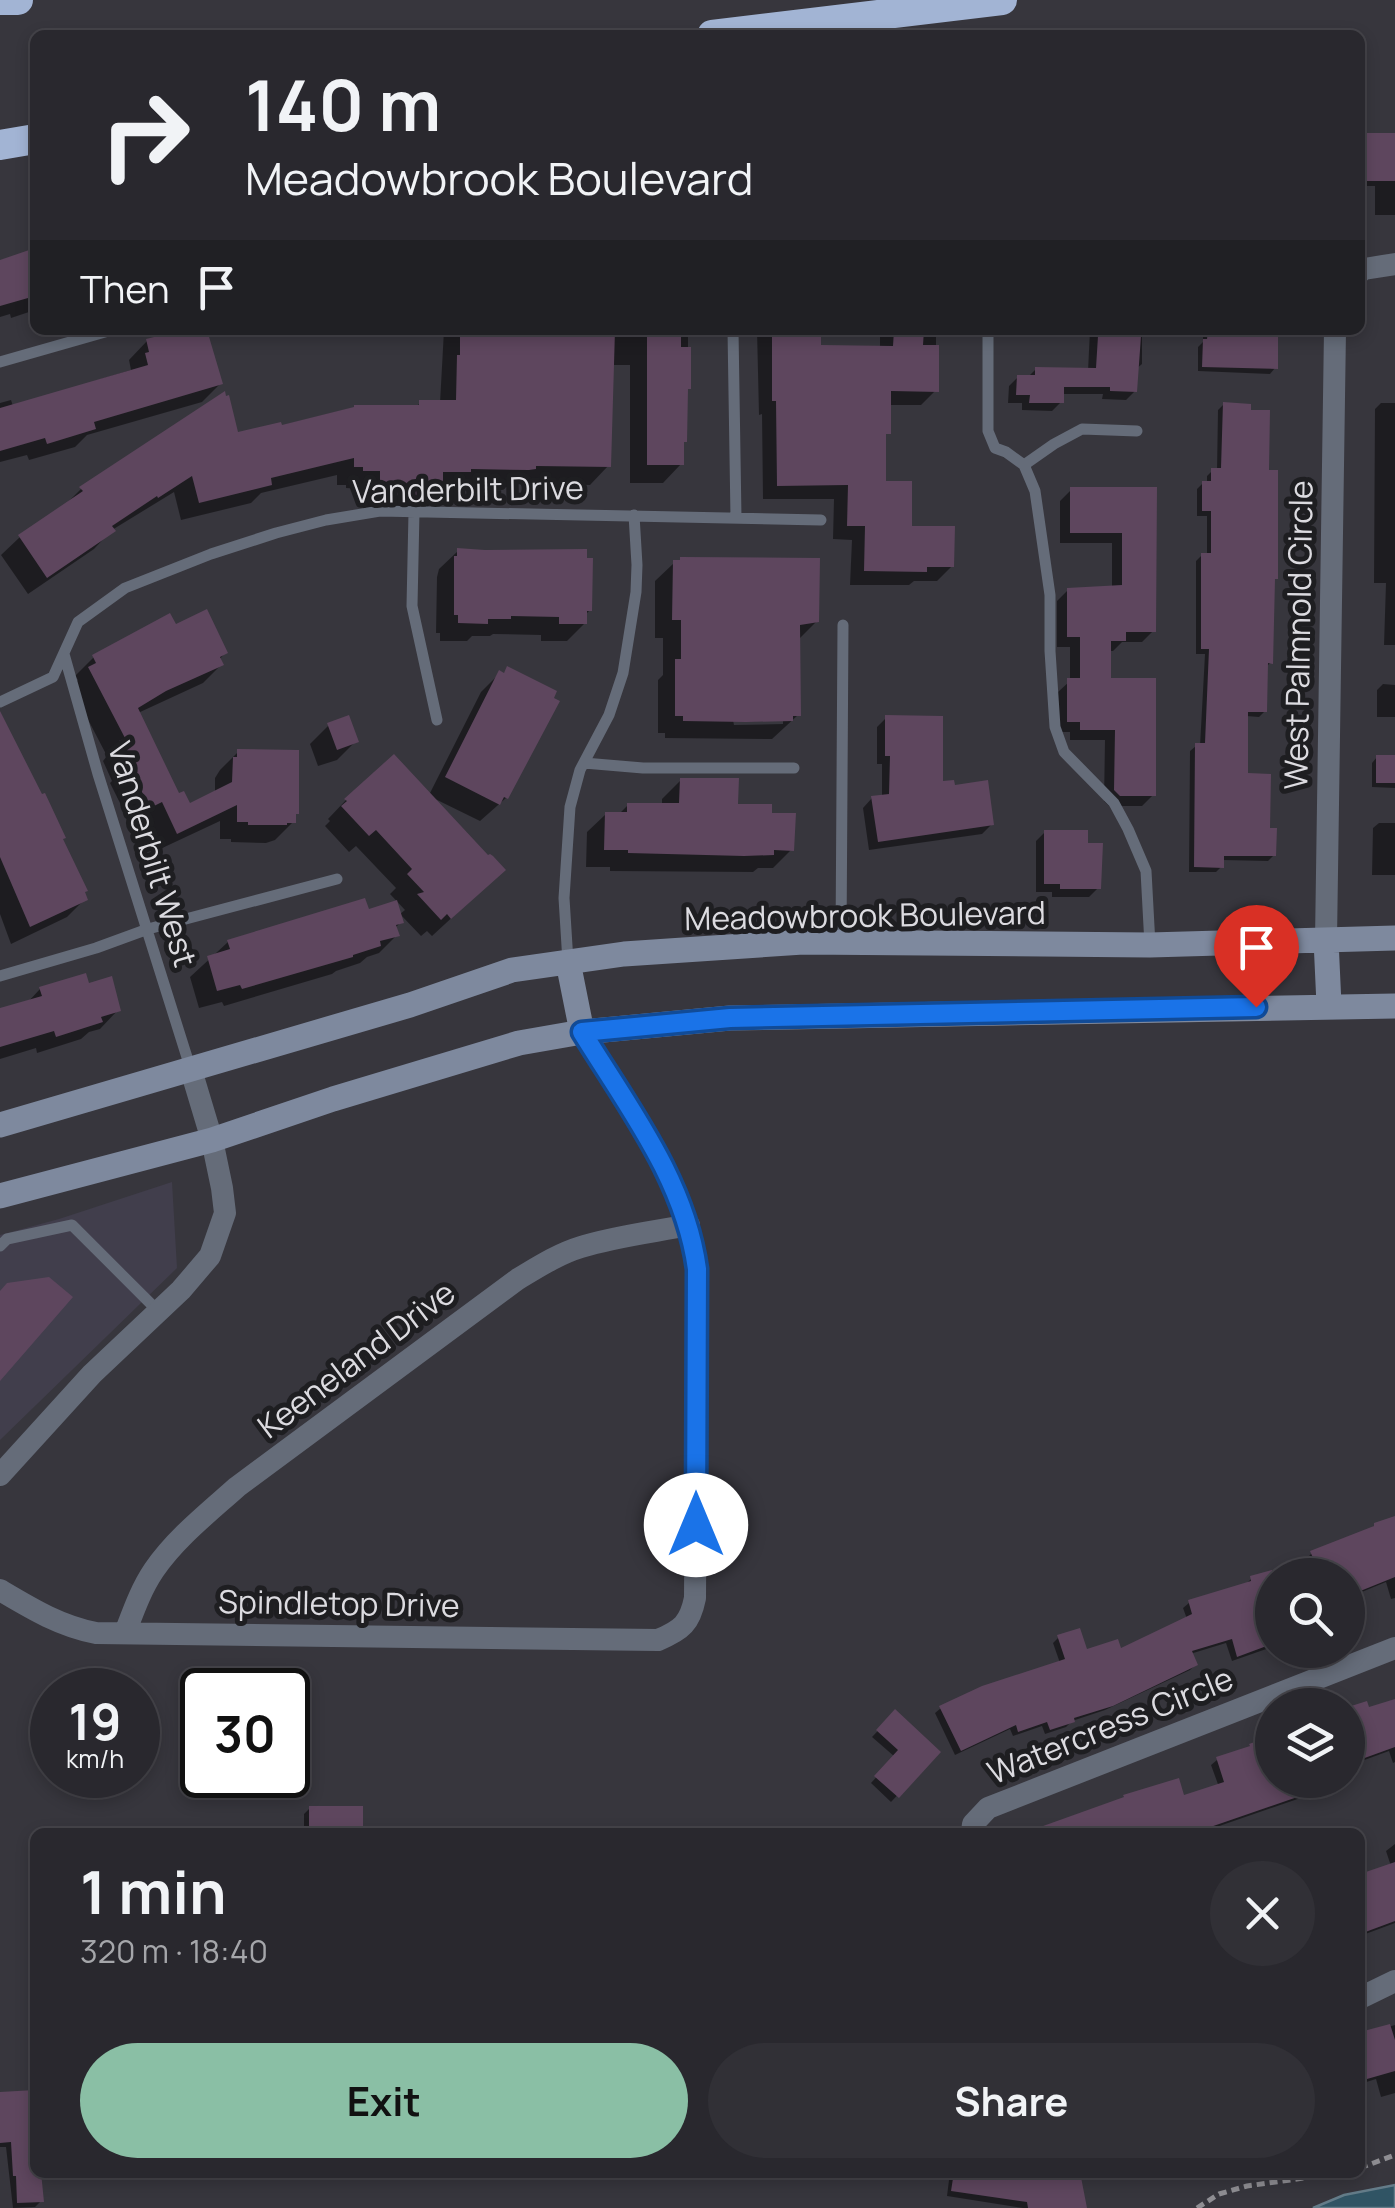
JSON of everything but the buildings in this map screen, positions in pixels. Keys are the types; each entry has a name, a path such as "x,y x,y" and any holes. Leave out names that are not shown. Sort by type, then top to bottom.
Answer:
{"highway":[{"path":"0,0 18,0"},
{"path":"753,30 1002,0"},
{"path":"0,145 30,140"}],"main road":[{"name":"Meadowbrook Boulevard","path":"0,1125 512,970 624,954 803,942 1150,944 1395,938"},
{"path":"1326,940 1329,1005"},
{"path":"568,962 582,1032"},
{"path":"0,1196 212,1140 519,1043 582,1032 730,1018 1395,1006"}],"street":[{"path":"1365,271 1395,264"},
{"name":"West Palmnold Circle","path":"1326,940 1336,335"},
{"path":"582,1032 651,1141 689,1225"},
{"path":"0,1475 92,1374 182,1290 210,1256 224,1213 221,1180 192,1070"},
{"name":"Spindletop Drive","path":"0,1590 50,1620 96,1634 658,1640 672,1634 692,1614 696,1578 697,1269 689,1225"},
{"name":"Keeneland Drive","path":"125,1634 154,1569 201,1519 237,1487 518,1279 580,1247 689,1225"},
{"name":"Watercress Circle","path":"973,1828 988,1808 1395,1648"},
{"path":"1365,1996 1395,1981"}],"lane":[{"path":"0,362 94,335"},
{"path":"732,335 736,518"},
{"path":"988,335 988,431 995,448 1024,465 1035,490 1050,595 1055,727 1064,752 1114,803 1128,829 1146,871 1150,944"},
{"path":"1024,465 1082,428 1137,432"},
{"name":"Vanderbilt Drive","path":"0,702 53,678 78,622 125,588 211,554 326,520 380,512 414,512 821,520"},
{"path":"414,512 412,606 437,720"},
{"path":"568,962 564,898 570,807 584,763 609,714 623,672 636,592 634,516"},
{"path":"842,942 844,625"},
{"name":"Vanderbilt West","path":"64,654 192,1070"},
{"path":"584,763 643,768 794,768"},
{"path":"0,976 148,929 336,879"},
{"path":"0,1246 8,1239 72,1225 158,1311"}],"path":[{"path":"1365,2166 1395,2156"},
{"path":"1197,2208 1219,2194 1305,2178"}],"shaded area":[{"path":"172,1182 177,1268 0,1440 0,1235"}],"water":[{"path":"1395,2185 1395,2208 1313,2208 1344,2195"}],"route":[{"path":"696,1525 694,1246 673,1184 651,1141 582,1032 730,1018 1256,1007"}]}
